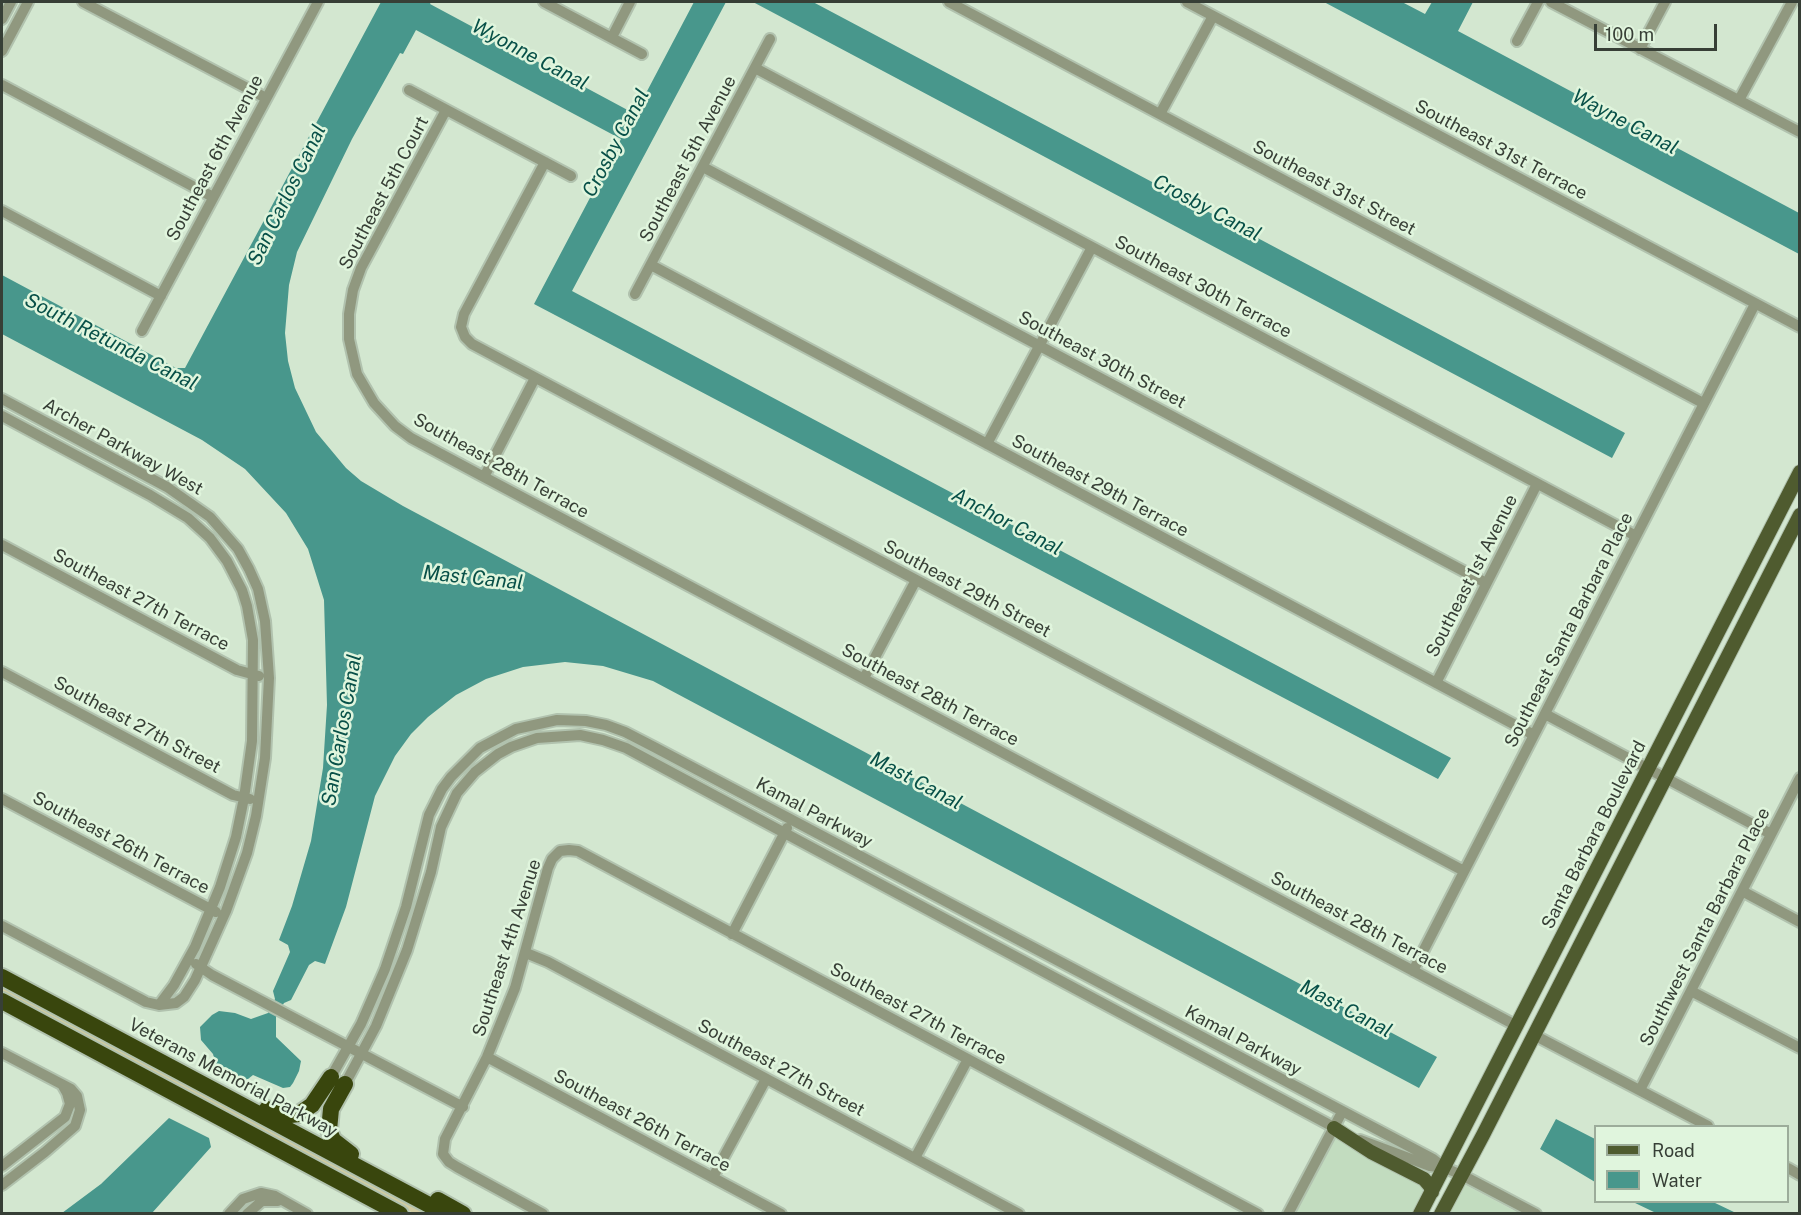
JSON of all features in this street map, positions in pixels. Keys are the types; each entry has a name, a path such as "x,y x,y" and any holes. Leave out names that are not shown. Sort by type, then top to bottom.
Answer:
{"highway":[{"name":"Veterans Memorial Parkway","path":"2,977 446,1214"},
{"path":"36,994 113,1027 282,1116 299,1114 307,1109 338,1080"},
{"path":"2,1001 400,1214"},
{"path":"338,1080 329,1119 329,1130 333,1140 345,1151 463,1214"}],"main road":[{"name":"Santa Barbara Boulevard","path":"1420,1214 1800,472"},
{"name":"Santa Barbara Boulevard","path":"1441,1214 1800,515"},
{"path":"1334,1128 1371,1152 1421,1178 1430,1186 1432,1192"}],"street":[{"path":"2,19 11,2"},
{"path":"2,51 28,2"},
{"path":"83,2 266,98"},
{"name":"Southeast 6th Avenue","path":"142,331 318,2"},
{"path":"544,2 642,54"},
{"path":"612,38 630,2"},
{"name":"Southeast 31st Street","path":"949,2 1704,403"},
{"name":"Southeast 31st Terrace","path":"1187,2 1800,327"},
{"path":"1517,41 1538,2"},
{"path":"1551,2 1800,132"},
{"path":"1640,49 1665,2"},
{"path":"1739,100 1792,2"},
{"path":"1160,114 1213,16"},
{"name":"Southeast 5th Avenue","path":"635,294 770,39"},
{"name":"Southeast 30th Terrace","path":"755,68 1636,536"},
{"path":"2,85 213,197"},
{"path":"409,90 571,176"},
{"name":"Southeast 5th Court","path":"354,363 348,327 356,279 446,110"},
{"name":"Southeast 29th Street","path":"545,162 464,314 461,327 465,337 472,344 1464,871"},
{"name":"Southeast 30th Street","path":"703,167 1486,583"},
{"path":"2,211 160,296"},
{"path":"987,444 1092,247"},
{"name":"Southeast 29th Terrace","path":"651,265 1534,735"},
{"name":"Southeast Santa Barbara Place","path":"1413,971 1755,304"},
{"name":"Southeast 28th Terrace","path":"354,363 367,394 381,412 411,438 1517,1026"},
{"path":"484,477 535,378"},
{"name":"Archer Parkway West","path":"2,399 167,487 210,517 238,549 258,589 266,621 268,678 265,758 259,800 247,853 223,918 190,989 176,1004 159,1005"},
{"name":"Archer Parkway West","path":"2,416 159,500 188,518 227,561 242,590 252,631 253,675 252,741 244,798 231,856 211,909 189,959 159,1005"},
{"name":"Southeast 1st Avenue","path":"1436,683 1537,484"},
{"name":"Southeast 27th Terrace","path":"2,545 228,665 268,678"},
{"path":"864,678 916,580"},
{"name":"Southeast 27th Street","path":"2,672 233,795 259,800"},
{"path":"1545,714 1771,834"},
{"name":"Kamal Parkway","path":"338,1080 347,1045 361,1024 393,948 406,907 425,829 442,789 460,766 480,748 503,735 529,725 557,720 586,721 626,732 1342,1113 1433,1159 1444,1168"},
{"name":"Kamal Parkway","path":"338,1080 362,1054 393,988 431,872 441,827 451,804 486,762 511,747 551,736 580,735 626,748 1334,1128 1375,1146 1462,1175 1536,1214"},
{"name":"Southwest Santa Barbara Place","path":"1640,1090 1800,778"},
{"name":"Southeast 26th Terrace","path":"2,799 211,909 223,918"},
{"path":"732,934 791,820"},
{"name":"Southeast 27th Terrace","path":"560,851 578,852 1258,1214"},
{"name":"Southeast 4th Avenue","path":"543,1214 448,1162 443,1154 445,1139 487,1057 515,988 548,868 552,859 560,851"},
{"path":"1742,891 1800,922"},
{"path":"2,926 146,1002 159,1005"},
{"name":"Southeast 27th Street","path":"526,953 548,962 1019,1214"},
{"path":"189,959 201,968 463,1107"},
{"path":"1691,991 1800,1048"},
{"path":"1534,1035 1706,1125"},
{"path":"2,1053 61,1084 77,1096 80,1104 75,1126 2,1185"},
{"name":"Southeast 26th Terrace","path":"487,1057 781,1214"},
{"path":"915,1158 968,1059"},
{"path":"712,1177 766,1079"},
{"path":"2,1166 65,1117 70,1104 61,1084"},
{"path":"1288,1214 1342,1113"},
{"path":"229,1214 243,1199 255,1193 268,1193 307,1214"},
{"path":"247,1214 262,1201 268,1200 292,1206"}],"shaded area":[{"path":"2,985 431,1213 413,1213 256,1130 2,995"},
{"path":"1326,1129 1426,1188 1415,1213 1284,1214"},
{"path":"1462,1183 1513,1210 1525,1213 1446,1214"}],"water":[{"path":"381,2 431,2 430,4 635,114 694,2 726,2 572,291 1451,758 1438,779 534,304 621,139 416,30 403,54 400,53 352,139 297,252 289,285 285,333 288,361 295,388 316,432 346,468 361,481 403,506 1437,1057 1419,1088 653,681 603,666 565,662 523,667 486,679 456,695 411,734 395,756 375,796 346,907 325,964 315,961 309,965 291,1000 284,1003 276,1017 276,1037 301,1061 293,1083 290,1087 283,1088 253,1075 243,1083 217,1069 213,1054 201,1040 200,1027 219,1011 235,1013 251,1019 268,1013 275,999 273,991 290,952 288,945 279,940 292,906 311,841 323,768 327,705 324,600 308,549 286,513 245,469 202,440 2,334 2,275 176,368 185,368"},
{"path":"753,2 813,2 1625,433 1612,458"},
{"name":"Wayne Canal","path":"1324,2 1402,2 1425,14 1432,2 1473,2 1458,31 1799,213 1799,254"},
{"path":"169,1118 209,1138 211,1147 152,1213 62,1213 101,1184"},
{"path":"1556,1119 1594,1138 1594,1181 1540,1149"},
{"path":"1635,1203 1715,1203 1736,1213 1656,1213"}],"water label":[{"name":"Wyonne Canal","path":"530,55"},
{"name":"Crosby Canal","path":"616,143"},
{"name":"San Carlos Canal","path":"287,195"},
{"name":"Crosby Canal","path":"1207,208"},
{"name":"South Retunda Canal","path":"111,342"},
{"name":"Anchor Canal","path":"1007,522"},
{"name":"Mast Canal","path":"473,578"},
{"name":"San Carlos Canal","path":"342,730"},
{"name":"Mast Canal","path":"916,781"},
{"name":"Mast Canal","path":"1346,1009"}]}
